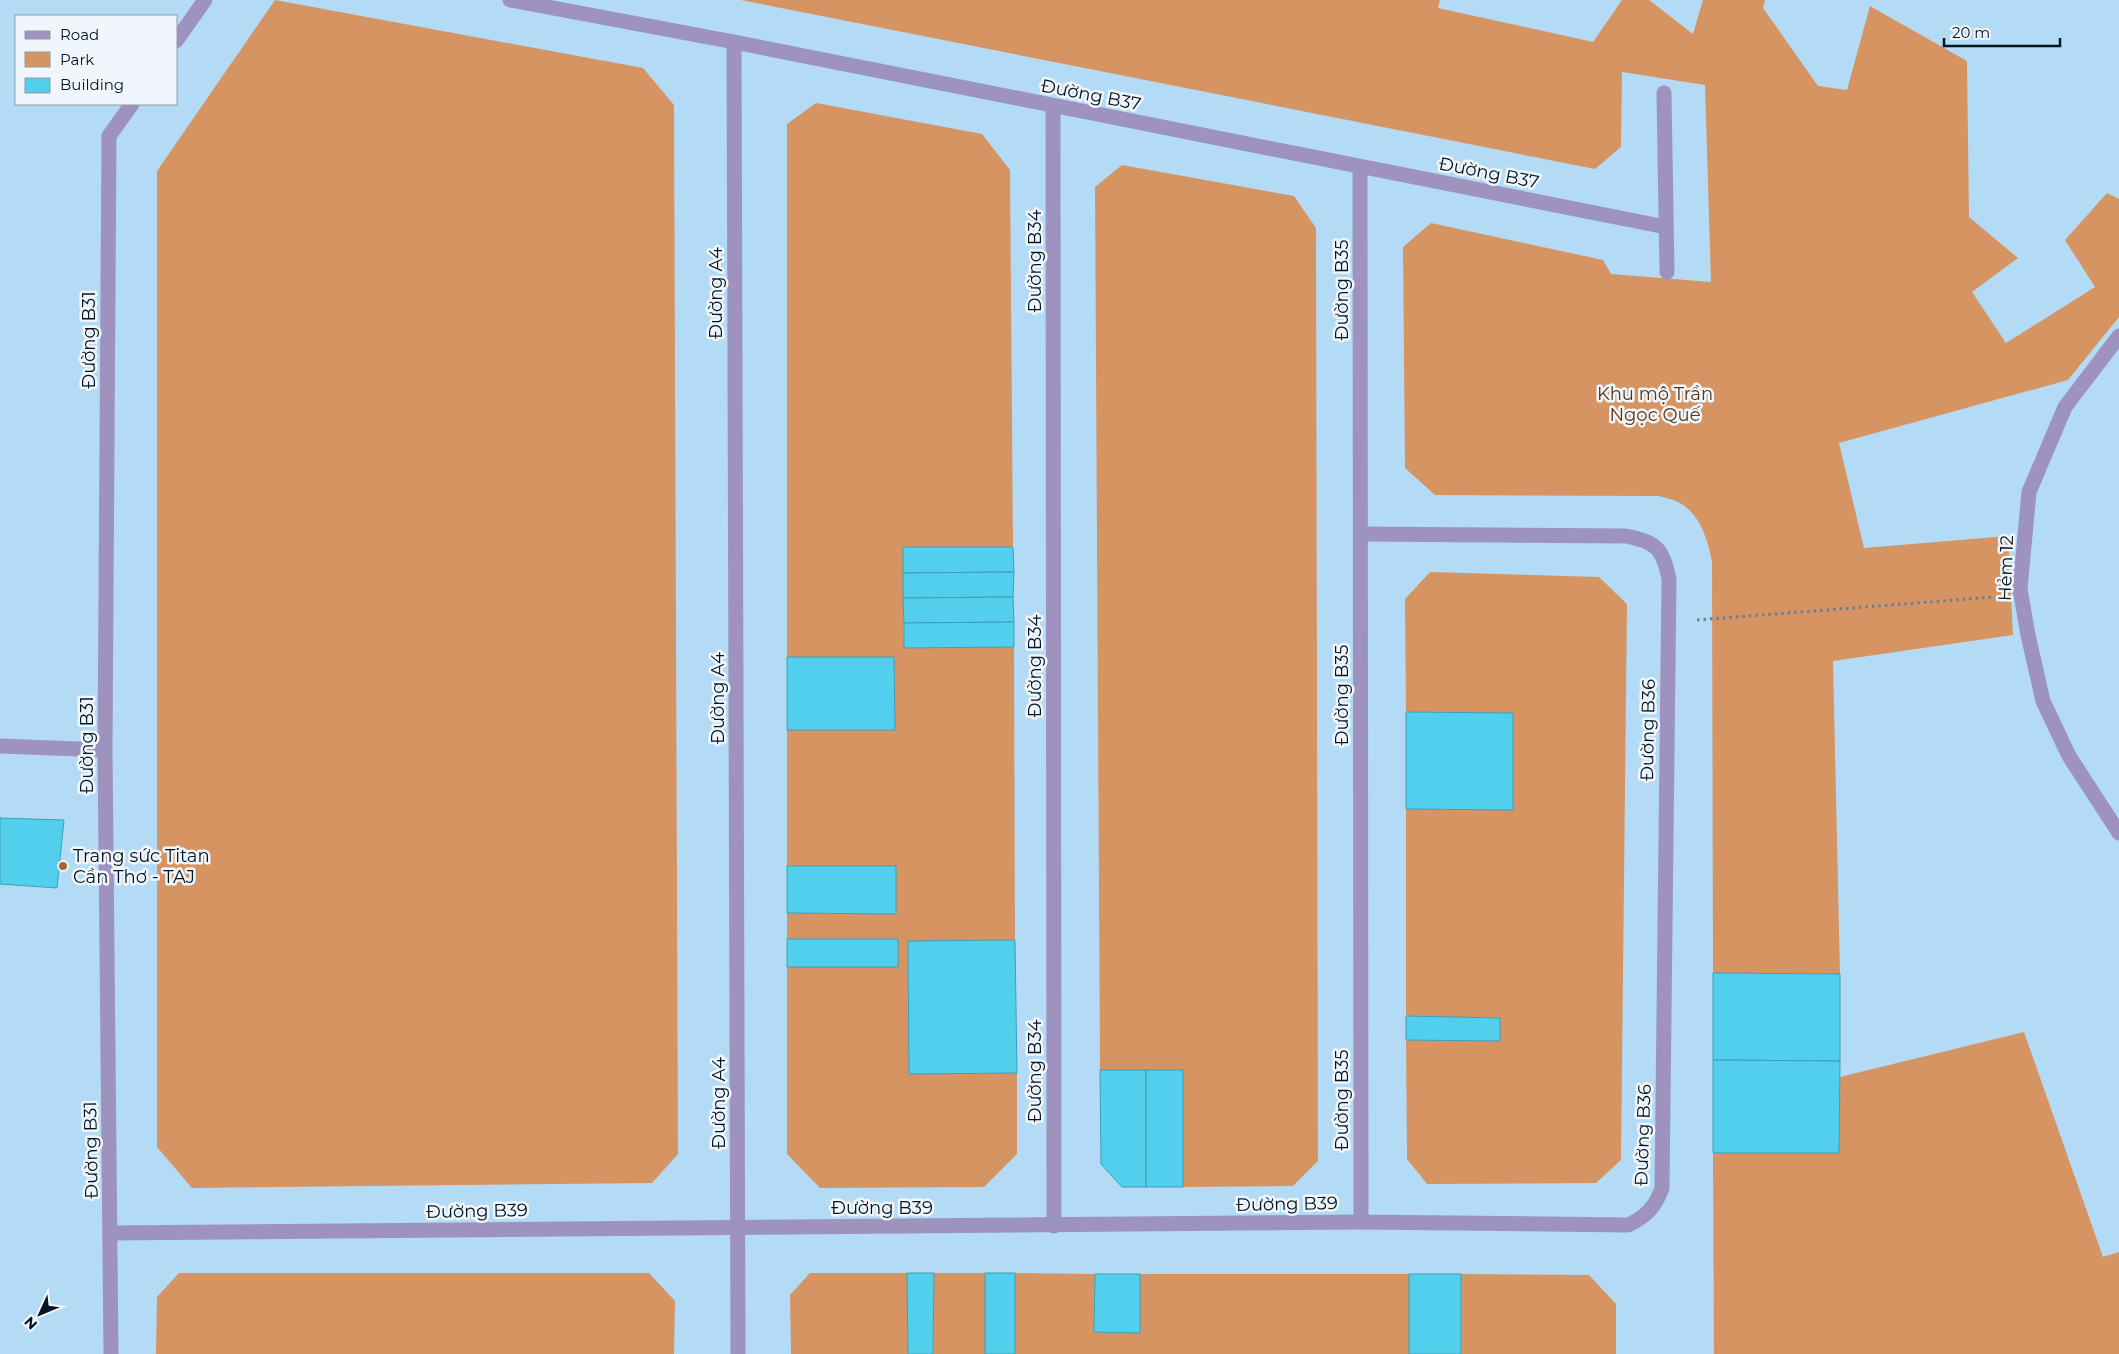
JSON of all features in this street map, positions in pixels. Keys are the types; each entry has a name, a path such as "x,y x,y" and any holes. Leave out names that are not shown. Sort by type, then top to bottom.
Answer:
{"street":[{"path":"178,38 205,0"},
{"name":"Đường B37","path":"510,0 734,42 1360,168 1666,227"},
{"name":"Đường A4","path":"734,42 738,1354"},
{"path":"1664,93 1667,272"},
{"name":"Đường B31","path":"111,1354 105,750 110,136 131,105"},
{"name":"Đường B34","path":"1053,107 1054,1226"},
{"name":"Đường B35","path":"1360,168 1361,1222"},
{"name":"Hẻm 12","path":"2119,336 2065,407 2029,492 2021,595 2043,701 2069,756 2119,833"},
{"name":"Đường B36","path":"1360,534 1626,536 1647,540 1664,558 1668,579 1668,621 1662,1188 1658,1202 1650,1211"},
{"path":"0,746 105,750"},
{"name":"Đường B39","path":"110,1234 1361,1222 1628,1225 1640,1220 1650,1211"}],"path":[{"path":"1668,621 1729,619 2021,595"}],"green space":[{"path":"275,0 643,68 674,105 678,1154 652,1183 192,1188 157,1147 157,171"},
{"name":"Khu mộ Trần Ngọc Quế","path":"741,0 1440,0 1438,8 1593,42 1622,0 1649,0 1693,34 1703,0 1765,0 1763,8 1818,86 1847,90 1870,6 1967,61 1969,217 2018,258 1972,292 2006,343 2095,287 2065,240 2107,193 2119,199 2119,317 2068,380 1839,443 1864,548 2008,536 2013,635 1833,661 1840,974 1713,973 1712,562 1702,528 1692,513 1678,502 1659,496 1435,495 1405,468 1403,247 1431,223 1603,260 1611,274 1711,282 1705,85 1622,72 1621,147 1595,169"},
{"path":"816,103 982,134 1010,170 1013,547 903,548 904,648 1014,647 1015,940 908,941 909,1074 1017,1073 1017,1154 984,1187 820,1188 787,1154 787,967 898,967 898,939 787,939 787,913 896,914 896,866 787,866 787,730 895,730 894,657 787,657 787,124"},
{"path":"1122,165 1294,196 1316,228 1318,1161 1293,1186 1183,1187 1183,1070 1100,1070 1095,187"},
{"path":"1430,572 1599,577 1627,604 1621,1160 1596,1183 1427,1184 1407,1159 1406,1040 1500,1041 1500,1018 1406,1016 1406,809 1513,810 1513,713 1406,712 1405,599"},
{"path":"2024,1032 2103,1257 2119,1252 2119,1354 1714,1354 1713,1153 1839,1153 1840,1077"},
{"path":"179,1273 649,1273 675,1301 674,1354 156,1354 157,1297"},
{"path":"810,1273 907,1273 908,1354 791,1354 790,1295"},
{"path":"934,1273 985,1273 985,1354 933,1354"},
{"path":"1015,1273 1095,1274 1094,1332 1139,1333 1140,1274 1409,1274 1409,1354 1015,1354"},
{"path":"1461,1274 1589,1275 1616,1304 1616,1354 1461,1354"}],"building":[{"path":"903,547 1013,547 1014,572 903,573"},
{"path":"1014,572 1013,597 903,598 903,573"},
{"path":"1013,597 1014,622 904,623 903,598"},
{"path":"1014,622 1014,647 904,648 904,623"},
{"path":"787,657 894,657 895,730 787,730"},
{"path":"1406,712 1513,713 1513,810 1406,809"},
{"path":"0,818 64,820 57,888 0,884"},
{"path":"787,866 896,866 896,914 787,913"},
{"path":"787,939 898,939 898,967 787,967"},
{"path":"1015,940 1017,1073 909,1074 908,941"},
{"path":"1713,973 1840,974 1840,1061 1713,1060"},
{"path":"1406,1016 1500,1018 1500,1041 1406,1040"},
{"path":"1713,1060 1840,1061 1839,1153 1713,1153"},
{"path":"1100,1070 1146,1070 1146,1187 1122,1187 1101,1164"},
{"path":"1146,1070 1183,1070 1183,1187 1146,1187"},
{"path":"907,1273 934,1273 933,1354 908,1354"},
{"path":"985,1273 1015,1273 1015,1354 985,1354"},
{"path":"1095,1274 1140,1274 1140,1333 1094,1332"},
{"path":"1409,1274 1461,1274 1461,1354 1409,1354"}],"place":[{"name":"Trang sức Titan Cần Thơ - TAJ","path":"63,866"}]}
